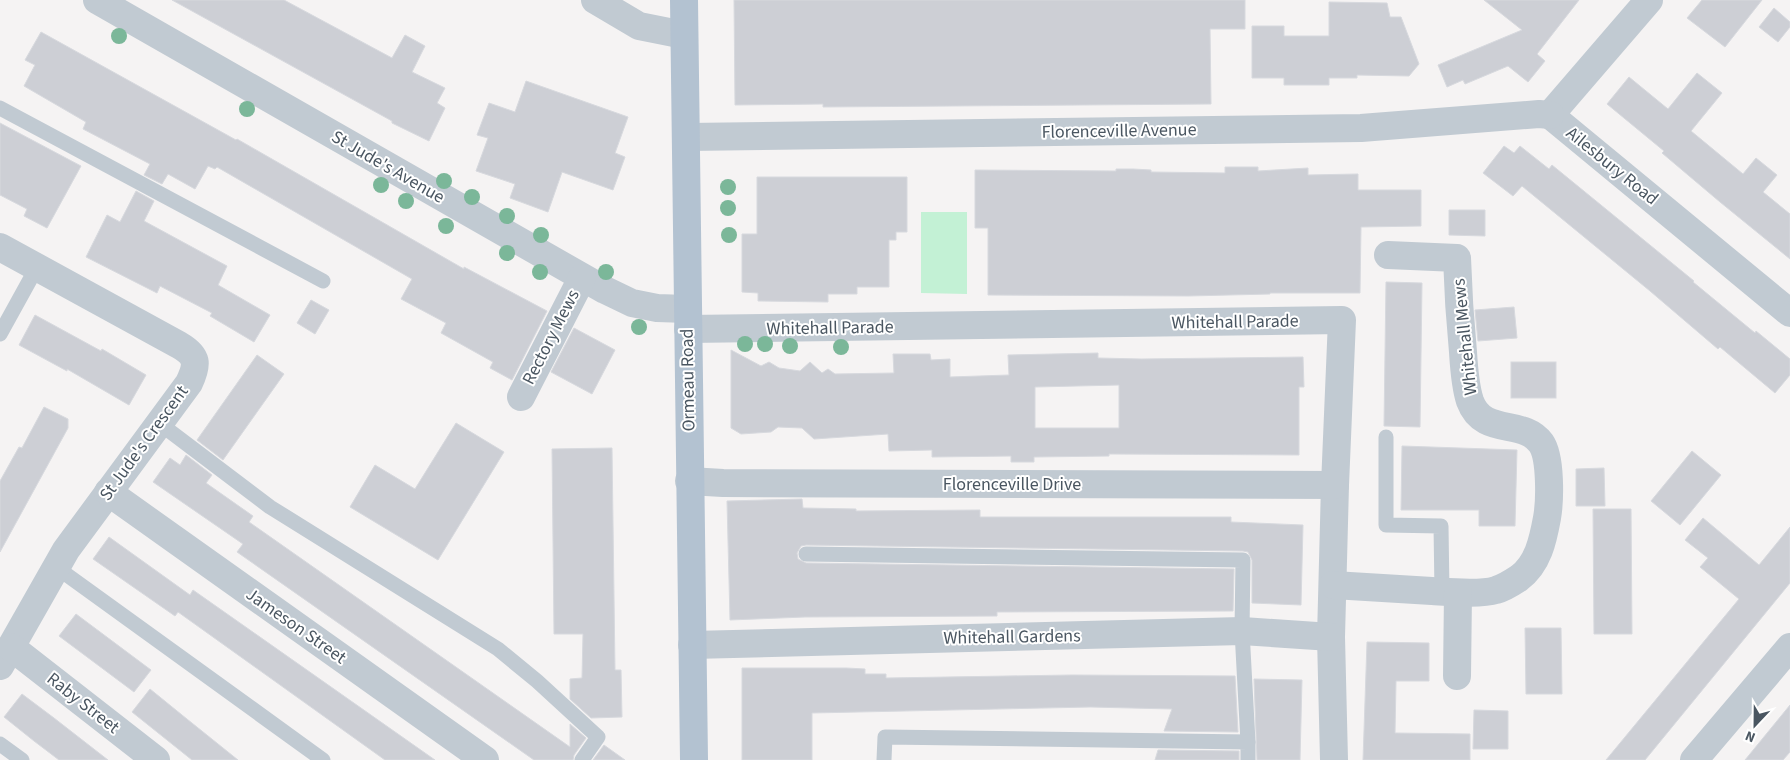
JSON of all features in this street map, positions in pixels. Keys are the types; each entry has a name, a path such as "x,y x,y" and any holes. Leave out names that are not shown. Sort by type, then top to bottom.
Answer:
{"main road":[{"name":"Ormeau Road","path":"684,0 694,760"}],"street":[{"name":"St Jude's Avenue","path":"97,0 582,278 632,303 657,308 687,319"},
{"path":"595,0 639,26 684,35"},
{"name":"Ailesbury Road","path":"1649,0 1550,115 1790,313"},
{"name":"Florenceville Avenue","path":"687,137 1361,128 1539,114 1550,115"},
{"name":"St Jude's Crescent","path":"0,247 190,352 195,361 195,371 189,383 66,550 5,657"},
{"name":"Whitehall Mews","path":"1333,585 1450,592 1496,590 1520,578 1535,561 1543,541 1548,513 1547,458 1542,445 1533,434 1518,429 1497,426 1480,416 1470,402 1458,309 1457,258 1388,255"},
{"name":"Rectory Mews","path":"521,397 582,278"},
{"name":"Whitehall Parade","path":"687,319 1342,320 1335,485 1332,637 1334,760"},
{"name":"Florenceville Drive","path":"689,481 724,483 1003,485 1335,485"},
{"name":"Jameson Street","path":"108,492 485,760"},
{"path":"1450,592 1457,676"},
{"name":"Whitehall Gardens","path":"692,645 1242,631 1332,637"},
{"path":"1694,760 1790,647"},
{"name":"Raby Street","path":"5,657 156,760"}],"lane":[{"path":"0,108 323,280"},
{"path":"0,334 36,267"},
{"path":"159,423 270,507 498,649 537,681 598,737 582,760"},
{"path":"1386,437 1386,525 1441,526 1450,592"},
{"path":"806,554 1243,560 1242,631 1248,760"},
{"path":"56,567 323,760"},
{"path":"884,760 885,737 1248,742"},
{"path":"0,744 22,760"}],"green space":[{"path":"921,212 967,212 967,294 921,293"}],"building":[{"path":"172,0 284,0 392,58 405,35 425,46 412,72 445,88 437,103 445,108 429,141 392,123 392,121"},
{"path":"734,0 1245,0 1245,29 1210,29 1211,104 823,107 823,104 735,105"},
{"path":"1484,0 1579,0 1537,54 1545,61 1528,82 1508,66 1465,84 1463,80 1447,87 1438,65 1522,30"},
{"path":"1702,0 1762,0 1725,47 1687,18"},
{"path":"1329,2 1387,3 1390,17 1401,17 1419,64 1409,76 1357,75 1357,78 1329,78 1329,85 1284,85 1284,78 1252,78 1252,26 1284,26 1284,36 1329,36"},
{"path":"1774,8 1790,22 1790,27 1778,42 1759,27"},
{"path":"41,32 237,139 464,269 464,267 547,311 512,380 490,368 493,362 441,333 446,323 401,299 412,279 217,167 215,169 208,166 195,189 168,174 162,184 144,175 150,164 83,129 86,122 24,86 35,65 25,60"},
{"path":"1697,73 1722,93 1691,131 1743,174 1756,158 1777,175 1763,192 1790,214 1790,259 1662,153 1664,151 1607,104 1629,77 1668,109"},
{"path":"526,81 628,117 615,153 625,157 613,190 562,172 548,212 510,198 515,184 476,171 488,138 477,135 489,103 515,112"},
{"path":"0,123 81,166 47,228 24,216 27,209 0,195"},
{"path":"1504,146 1514,153 1520,146 1549,169 1552,165 1755,333 1756,331 1790,359 1790,375 1775,393 1720,347 1718,349 1522,186 1513,196 1483,173"},
{"path":"1225,167 1258,167 1258,171 1308,168 1308,175 1358,174 1358,190 1421,190 1421,226 1361,227 1360,293 1270,293 1188,296 988,295 988,228 975,228 975,170 1116,171 1116,169 1133,169 1151,170 1151,172 1225,173"},
{"path":"757,177 907,177 907,232 896,232 896,240 889,240 889,287 857,287 857,294 828,294 828,302 758,301 758,293 742,292 742,234 757,234"},
{"path":"136,191 154,201 144,221 227,266 218,285 270,315 254,342 210,316 212,313 160,286 157,293 86,257 107,215 120,222"},
{"path":"1449,210 1485,210 1485,236 1449,235"},
{"path":"1386,282 1422,283 1420,427 1384,426"},
{"path":"311,300 329,310 315,334 297,323"},
{"path":"1514,307 1517,338 1478,341 1475,310"},
{"path":"35,315 101,351 102,349 146,375 129,405 67,369 67,371 19,345"},
{"path":"574,328 615,350 592,394 551,372"},
{"path":"731,350 761,366 769,362 779,368 800,371 810,362 822,373 828,369 835,374 894,373 893,354 930,354 931,360 950,359 950,377 1009,375 1008,355 1098,353 1098,358 1141,359 1303,357 1304,387 1299,387 1299,455 1109,454 1109,456 1034,457 1034,462 1011,462 1011,456 932,457 932,450 889,451 888,434 814,439 802,428 778,427 771,432 741,434 731,428","holes":["1119,385 1119,428 1035,428 1035,387"]},
{"path":"257,355 284,374 223,460 197,440"},
{"path":"1511,362 1556,362 1556,398 1511,398"},
{"path":"44,407 68,419 68,428 0,552 0,481 19,447 22,448"},
{"path":"456,423 504,452 438,560 350,507 375,465 415,489"},
{"path":"1402,446 1517,450 1515,526 1479,526 1479,510 1401,510"},
{"path":"612,448 615,670 621,670 622,717 591,718 570,699 570,679 582,678 583,634 554,634 552,449"},
{"path":"1692,451 1721,475 1680,525 1651,501"},
{"path":"186,455 212,475 206,483 253,516 249,522 570,747 570,724 586,738 574,755 573,760 534,760 237,552 243,544 153,482 170,458 180,465"},
{"path":"1604,468 1605,506 1576,506 1576,469"},
{"path":"802,499 803,508 856,509 856,511 980,510 980,517 1231,517 1231,522 1303,525 1301,605 1252,603 1252,560 1248,552 1243,551 806,545 801,546 797,553 798,559 806,563 1234,569 1233,611 997,612 997,616 805,617 730,620 727,501"},
{"path":"1593,509 1631,509 1632,634 1594,634"},
{"path":"1703,518 1759,565 1790,527 1790,583 1645,760 1606,760 1739,599 1700,567 1708,558 1685,540"},
{"path":"109,537 190,595 193,590 435,760 385,760 178,612 175,616 93,559"},
{"path":"76,614 151,670 134,692 59,636"},
{"path":"1525,628 1561,628 1562,694 1526,694"},
{"path":"1367,642 1429,643 1429,681 1396,681 1395,733 1470,734 1470,760 1363,760"},
{"path":"742,668 865,669 865,674 886,674 886,678 1071,675 1235,676 1238,732 1164,731 1172,709 1091,707 812,713 812,760 742,760"},
{"path":"1254,679 1302,680 1300,760 1257,760"},
{"path":"150,689 238,760 192,760 132,712"},
{"path":"22,694 108,760 59,760 34,741 4,717"},
{"path":"1790,705 1790,752 1783,760 1745,760"},
{"path":"1474,710 1508,711 1508,749 1473,749"},
{"path":"604,745 625,760 593,760"},
{"path":"1158,750 1239,751 1239,760 1155,760"}]}
